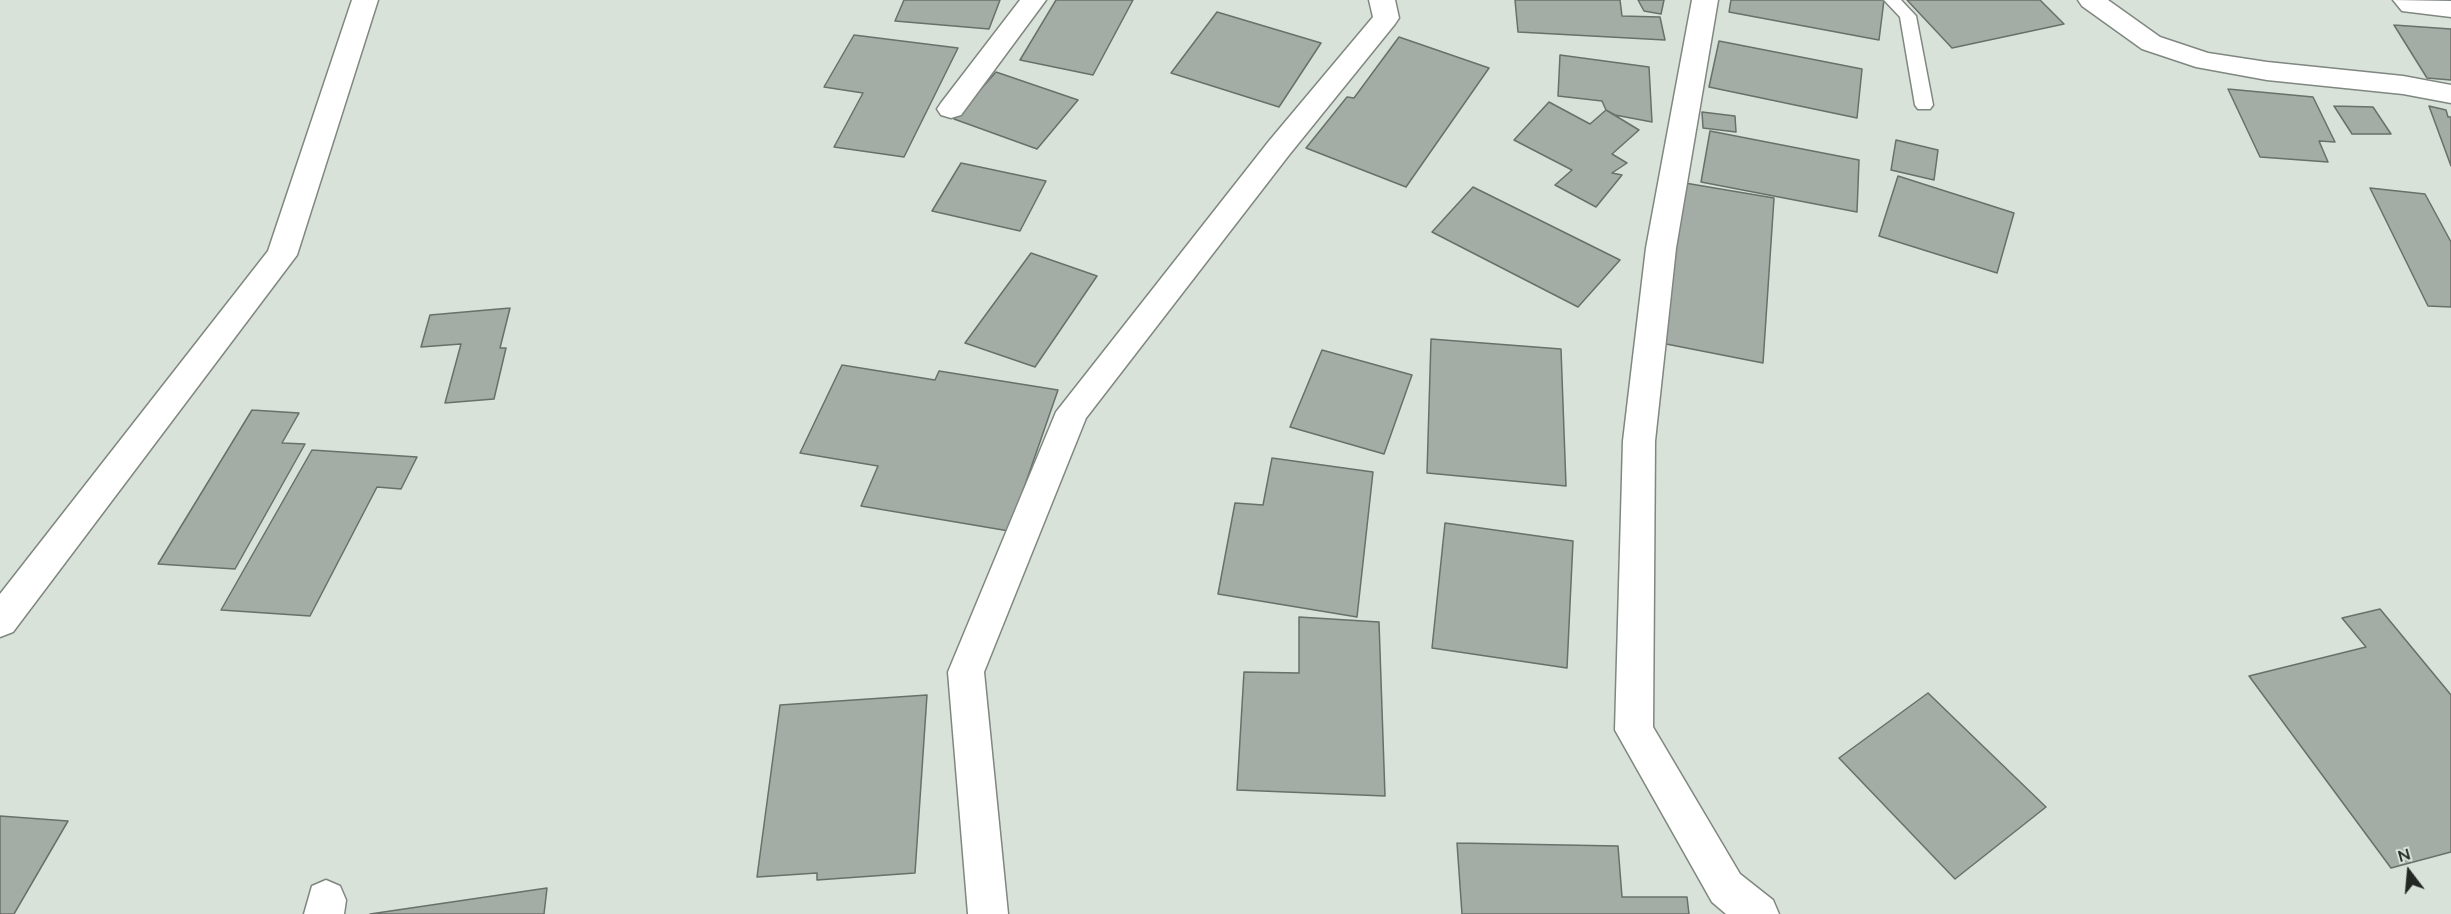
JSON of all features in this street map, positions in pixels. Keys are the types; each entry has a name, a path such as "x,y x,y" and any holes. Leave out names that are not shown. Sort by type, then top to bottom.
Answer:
{"street":[{"path":"0,621 282,255 365,0"},
{"path":"951,109 1032,0"},
{"path":"988,914 966,672 1072,412 1279,148 1386,18 1383,0"},
{"path":"1705,0 1661,248 1639,441 1634,730 1726,888 1759,914"},
{"path":"2091,0 2151,43 2205,61 2267,71 2403,85 2451,94"},
{"path":"2406,0 2411,5 2451,9"}],"lane":[{"path":"1892,0 1908,16 1924,105"}],"building":[{"path":"904,0 1000,0 989,29 895,21"},
{"path":"1056,0 1133,0 1093,75 1020,60"},
{"path":"1515,0 1620,0 1622,16 1660,17 1665,40 1518,32"},
{"path":"1638,0 1664,0 1661,14 1644,11"},
{"path":"1731,0 1884,0 1879,40 1729,12"},
{"path":"1907,0 2040,0 2064,24 1952,48"},
{"path":"1217,12 1321,43 1279,107 1171,73"},
{"path":"2394,25 2451,29 2451,80 2427,78"},
{"path":"854,35 958,48 904,157 834,147 863,93 824,87"},
{"path":"1399,37 1489,68 1406,187 1306,148 1347,97 1354,98"},
{"path":"1719,41 1862,69 1857,118 1709,87"},
{"path":"1560,55 1649,67 1652,122 1615,115 1606,110 1602,101 1558,96"},
{"path":"996,72 1078,100 1037,149 954,119"},
{"path":"2228,89 2313,97 2335,142 2319,141 2328,162 2260,157"},
{"path":"1549,102 1590,124 1606,110 1639,130 1612,154 1627,163 1612,173 1622,175 1596,207 1555,185 1572,170 1514,140"},
{"path":"2334,106 2373,107 2391,134 2352,134"},
{"path":"2429,106 2446,110 2448,117 2451,117 2451,166"},
{"path":"1702,112 1735,116 1736,132 1703,128"},
{"path":"1710,131 1859,160 1857,212 1701,182"},
{"path":"1896,140 1938,150 1934,180 1891,170"},
{"path":"961,163 1046,181 1020,231 932,211"},
{"path":"1898,176 2014,213 1997,273 1879,236"},
{"path":"1679,182 1774,198 1763,363 1656,342"},
{"path":"1473,187 1620,260 1578,307 1432,232"},
{"path":"2370,188 2425,194 2451,242 2451,307 2428,306"},
{"path":"1031,253 1097,276 1035,367 965,343"},
{"path":"510,308 500,348 506,348 494,399 445,403 461,344 421,347 430,315"},
{"path":"1431,339 1561,349 1566,486 1427,473"},
{"path":"1322,350 1412,375 1384,454 1290,427"},
{"path":"842,365 935,380 939,371 1058,390 1009,531 861,506 878,466 800,453"},
{"path":"252,410 299,413 282,443 305,444 235,569 158,564"},
{"path":"312,450 417,457 401,489 377,487 310,616 221,610"},
{"path":"1272,458 1373,472 1357,617 1218,594 1235,503 1263,505"},
{"path":"1445,523 1573,541 1567,668 1432,648"},
{"path":"2380,609 2451,695 2451,852 2391,868 2249,676 2366,647 2342,618"},
{"path":"1299,617 1379,622 1385,796 1237,790 1244,672 1299,673"},
{"path":"1928,693 2046,807 1955,879 1839,758"},
{"path":"927,695 915,873 817,880 817,873 757,877 780,705"},
{"path":"0,816 68,821 14,914 0,914"},
{"path":"1457,843 1618,846 1622,897 1687,897 1689,914 1462,914"},
{"path":"547,888 544,914 370,914"}]}
